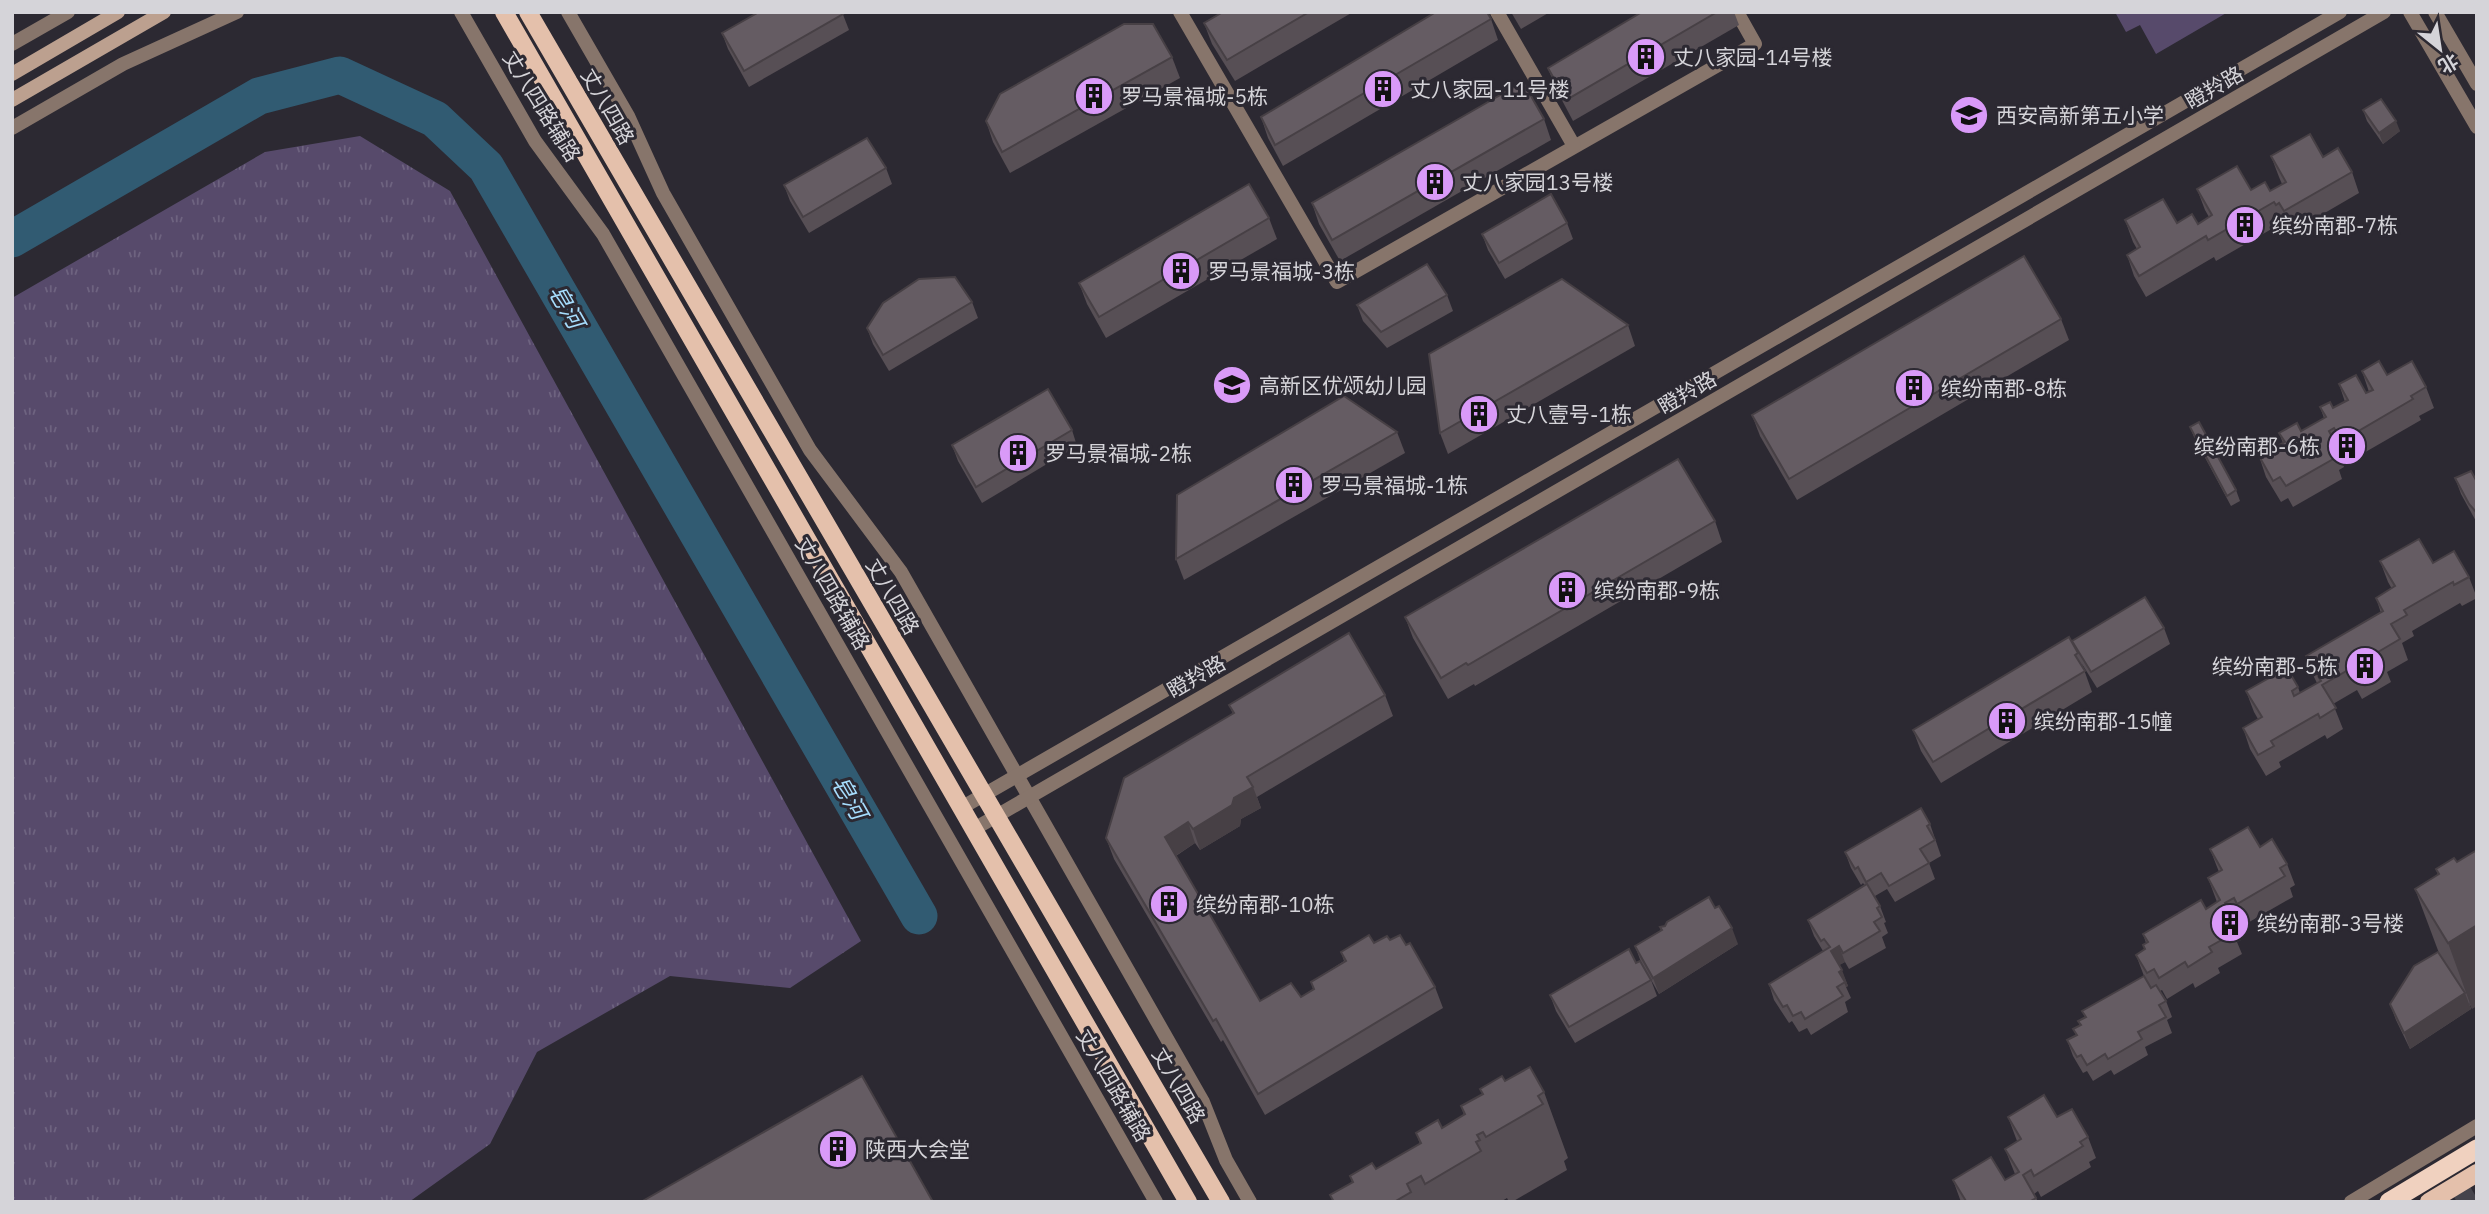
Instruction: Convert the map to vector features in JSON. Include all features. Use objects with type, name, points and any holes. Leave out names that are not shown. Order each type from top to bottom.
[{"type":"highway","points":[[2389,1202],[2477,1149]]},
{"type":"main road","points":[[12,74],[118,12]]},
{"type":"main road","points":[[12,100],[164,12]]},
{"type":"main road","name":"丈八四路","points":[[504,12],[1188,1202]]},
{"type":"main road","name":"丈八四路","points":[[528,12],[1221,1202]]},
{"type":"main road","points":[[2429,1202],[2477,1173]]},
{"type":"street","points":[[12,44],[68,12]]},
{"type":"street","points":[[12,128],[124,64],[237,12]]},
{"type":"street","name":"丈八四路辅路","points":[[461,12],[536,141],[603,234],[1156,1202]]},
{"type":"street","points":[[568,12],[628,116],[663,193],[810,450],[901,572],[1203,1102],[1226,1160],[1250,1202]]},
{"type":"street","points":[[1180,12],[1337,282],[1755,44],[1737,12]]},
{"type":"street","points":[[1497,12],[1574,146]]},
{"type":"street","name":"瞪羚路","points":[[961,808],[2340,12]]},
{"type":"street","name":"瞪羚路","points":[[974,829],[2384,12]]},
{"type":"street","points":[[2410,12],[2477,127]]},
{"type":"street","points":[[2435,12],[2477,84]]},
{"type":"street","points":[[2351,1202],[2477,1126]]},
{"type":"green space","points":[[2115,12],[2228,12],[2156,54],[2140,25],[2126,32]]},
{"type":"green space","points":[[360,136],[450,191],[861,941],[790,988],[670,976],[537,1052],[490,1144],[409,1202],[12,1202],[12,298],[265,152]]},
{"type":"building","points":[[759,12],[843,14],[744,71],[722,33]]},
{"type":"building","points":[[1223,12],[1309,12],[1227,60],[1204,23]]},
{"type":"building","points":[[1436,12],[1487,12],[1491,19],[1275,145],[1261,117]]},
{"type":"building","points":[[1642,12],[1717,12],[1566,100],[1548,68]]},
{"type":"building","points":[[1124,24],[1153,24],[1172,57],[1002,152],[986,121],[1000,94]]},
{"type":"building","points":[[1523,82],[1544,119],[1332,240],[1312,203]]},
{"type":"building","points":[[2381,99],[2396,121],[2379,133],[2363,110]]},
{"type":"building","points":[[2310,134],[2323,157],[2338,148],[2352,172],[2284,211],[2279,203],[2276,205],[2274,202],[2208,240],[2206,236],[2139,276],[2127,255],[2140,247],[2125,220],[2163,199],[2177,223],[2192,214],[2198,224],[2212,215],[2197,189],[2237,166],[2251,190],[2265,182],[2270,191],[2286,182],[2271,156]]},
{"type":"building","points":[[867,138],[886,168],[803,217],[784,185]]},
{"type":"building","points":[[1249,184],[1269,218],[1099,317],[1079,283]]},
{"type":"building","points":[[1551,194],[1567,223],[1499,263],[1482,234]]},
{"type":"building","name":"缤纷南郡-8栋","points":[[2024,256],[2061,319],[1789,479],[1752,415]]},
{"type":"building","points":[[1427,264],[1447,295],[1381,332],[1357,305]]},
{"type":"building","points":[[955,277],[972,302],[883,355],[867,328],[883,303],[919,279]]},
{"type":"building","name":"丈八壹号-1栋","points":[[1562,279],[1628,325],[1440,433],[1429,354]]},
{"type":"building","points":[[2379,361],[2387,375],[2412,361],[2426,387],[2411,396],[2413,399],[2355,433],[2353,428],[2339,436],[2334,428],[2329,431],[2337,446],[2330,450],[2335,458],[2286,486],[2280,477],[2273,481],[2259,456],[2285,442],[2279,433],[2297,423],[2301,431],[2326,417],[2320,407],[2330,402],[2333,408],[2348,400],[2339,384],[2356,375],[2366,393],[2373,390],[2362,371]]},
{"type":"building","name":"罗马景福城-2栋","points":[[1048,389],[1072,430],[976,487],[952,445]]},
{"type":"building","points":[[1344,396],[1397,432],[1176,559],[1177,495]]},
{"type":"building","points":[[2199,422],[2236,490],[2227,496],[2190,427]]},
{"type":"building","name":"缤纷南郡-9栋","points":[[1678,459],[1715,521],[1468,665],[1466,663],[1441,678],[1405,617]]},
{"type":"building","points":[[2471,471],[2477,482],[2477,513],[2455,478]]},
{"type":"building","points":[[2419,539],[2433,563],[2454,551],[2469,577],[2454,585],[2453,582],[2404,610],[2407,615],[2391,624],[2400,639],[2378,652],[2383,661],[2354,678],[2350,669],[2322,685],[2336,708],[2320,718],[2318,714],[2271,741],[2274,746],[2258,755],[2243,728],[2262,717],[2246,691],[2287,668],[2298,687],[2292,691],[2294,696],[2321,681],[2306,656],[2383,611],[2376,598],[2395,586],[2380,561]]},
{"type":"building","points":[[2145,597],[2164,628],[2091,672],[2072,641]]},
{"type":"building","name":"缤纷南郡-10栋","points":[[1349,633],[1385,695],[1247,777],[1253,787],[1234,798],[1232,805],[1193,829],[1188,822],[1165,837],[1260,1001],[1291,983],[1301,997],[1314,989],[1311,982],[1346,961],[1341,952],[1369,935],[1374,943],[1387,936],[1390,940],[1400,935],[1406,945],[1410,943],[1435,987],[1258,1094],[1216,1019],[1213,1021],[1106,838],[1124,778],[1234,713],[1229,705]]},
{"type":"building","points":[[2069,637],[2078,653],[2075,655],[2085,671],[1933,762],[1913,730]]},
{"type":"building","points":[[1921,808],[1935,840],[1920,849],[1929,863],[1889,886],[1881,873],[1866,882],[1845,852]]},
{"type":"building","points":[[2248,827],[2260,847],[2272,839],[2287,864],[2280,868],[2285,876],[2237,904],[2234,898],[2225,903],[2233,919],[2228,922],[2234,933],[2209,947],[2212,952],[2188,967],[2185,962],[2159,978],[2154,969],[2147,973],[2136,955],[2145,949],[2143,945],[2148,942],[2143,934],[2201,900],[2206,909],[2220,900],[2208,878],[2222,870],[2210,849]]},
{"type":"building","points":[[2477,850],[2477,925],[2448,943],[2415,889],[2439,874],[2436,869],[2454,858],[2457,862]]},
{"type":"building","points":[[1867,884],[1880,906],[1877,908],[1882,917],[1874,922],[1880,931],[1843,953],[1839,946],[1831,951],[1842,970],[1839,972],[1845,982],[1837,987],[1843,996],[1805,1019],[1801,1012],[1793,1016],[1787,1005],[1783,1007],[1769,984],[1830,947],[1824,939],[1821,941],[1808,920]]},
{"type":"building","points":[[1709,897],[1715,908],[1719,906],[1732,928],[1653,978],[1635,946],[1662,930],[1660,927],[1667,922]]},
{"type":"building","points":[[1629,949],[1636,963],[1640,961],[1651,980],[1569,1027],[1550,995]]},
{"type":"building","points":[[2438,952],[2465,993],[2404,1033],[2390,1004],[2414,966]]},
{"type":"building","points":[[2144,976],[2151,988],[2156,985],[2166,1001],[2159,1005],[2166,1017],[2138,1032],[2142,1039],[2108,1059],[2105,1054],[2087,1065],[2081,1055],[2077,1057],[2067,1040],[2077,1035],[2073,1029],[2081,1025],[2078,1021],[2086,1017],[2082,1011]]},
{"type":"building","points":[[1530,1067],[1544,1092],[1538,1096],[1543,1104],[1486,1137],[1483,1132],[1477,1135],[1480,1140],[1476,1142],[1481,1151],[1425,1184],[1421,1176],[1407,1184],[1411,1192],[1394,1202],[1334,1202],[1330,1195],[1353,1182],[1350,1176],[1372,1163],[1376,1169],[1421,1143],[1416,1133],[1438,1120],[1442,1128],[1465,1114],[1461,1106],[1483,1094],[1480,1089],[1502,1076],[1505,1081]]},
{"type":"building","name":"陕西大会堂","points":[[862,1076],[933,1202],[641,1202]]},
{"type":"building","points":[[2044,1095],[2057,1117],[2072,1109],[2088,1137],[2080,1142],[2083,1146],[2034,1176],[2031,1170],[2023,1175],[2036,1198],[2029,1202],[1964,1202],[1966,1201],[1953,1180],[1991,1157],[2005,1180],[2019,1172],[2005,1149],[2021,1139],[2008,1117]]},
{"type":"waterway","name":"皂河","points":[[12,239],[259,96],[340,75],[435,119],[486,167],[919,916]]},
{"type":"tunnel","points":[[2457,1202],[2477,1190]]},
{"type":"place","name":"丈八家园-14号楼","points":[[1646,57]]},
{"type":"place","name":"丈八家园-11号楼","points":[[1383,89]]},
{"type":"place","name":"罗马景福城-5栋","points":[[1094,96]]},
{"type":"place","name":"西安高新第五小学","points":[[1969,115]]},
{"type":"place","name":"丈八家园13号楼","points":[[1435,182]]},
{"type":"place","name":"缤纷南郡-7栋","points":[[2245,225]]},
{"type":"place","name":"罗马景福城-3栋","points":[[1181,271]]},
{"type":"place","name":"高新区优颂幼儿园","points":[[1232,385]]},
{"type":"place","name":"缤纷南郡-8栋","points":[[1914,388]]},
{"type":"place","name":"丈八壹号-1栋","points":[[1479,414]]},
{"type":"place","name":"缤纷南郡-6栋","points":[[2347,446]]},
{"type":"place","name":"罗马景福城-2栋","points":[[1018,453]]},
{"type":"place","name":"罗马景福城-1栋","points":[[1294,485]]},
{"type":"place","name":"缤纷南郡-9栋","points":[[1567,590]]},
{"type":"place","name":"缤纷南郡-5栋","points":[[2365,666]]},
{"type":"place","name":"缤纷南郡-15幢","points":[[2007,721]]},
{"type":"place","name":"缤纷南郡-10栋","points":[[1169,904]]},
{"type":"place","name":"缤纷南郡-3号楼","points":[[2230,923]]},
{"type":"place","name":"陕西大会堂","points":[[838,1149]]}]
